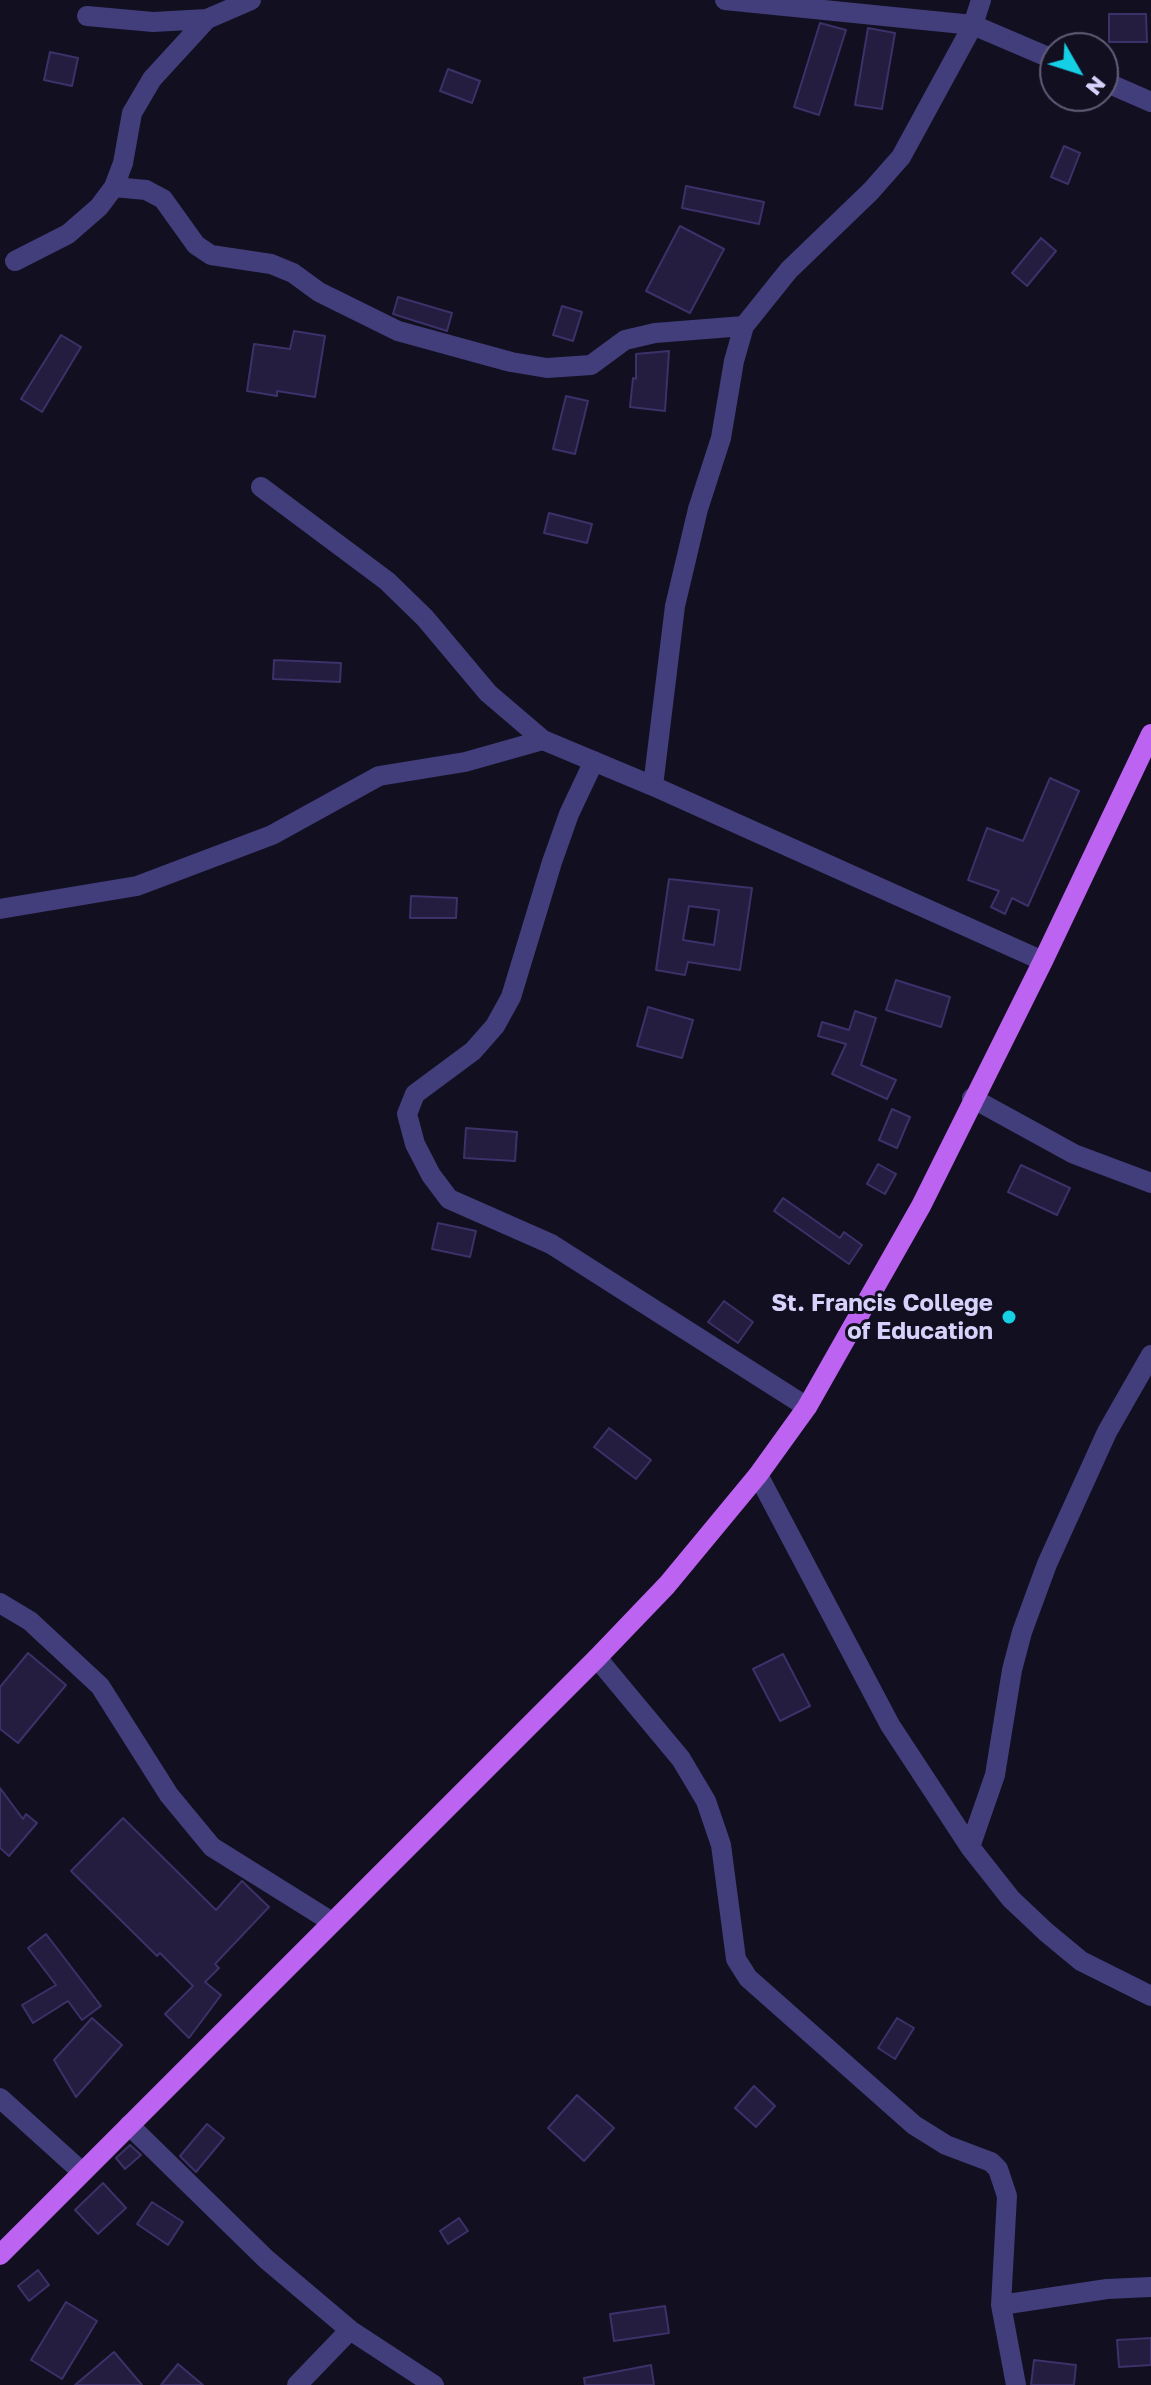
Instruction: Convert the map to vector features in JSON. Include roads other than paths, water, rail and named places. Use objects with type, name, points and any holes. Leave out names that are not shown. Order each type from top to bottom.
[{"type":"main road","points":[[0,2255],[597,1658],[667,1585],[758,1475],[807,1407],[921,1206],[1151,734]]},
{"type":"street","points":[[87,16],[153,22],[207,19],[251,0]]},
{"type":"street","points":[[725,0],[973,25],[1039,53]]},
{"type":"street","points":[[653,786],[675,606],[698,509],[721,438],[734,361],[744,326],[789,270],[871,191],[901,157],[973,25],[981,0]]},
{"type":"street","points":[[15,261],[68,234],[99,207],[114,187],[123,163],[132,113],[152,79],[207,19]]},
{"type":"street","points":[[1119,88],[1151,102]]},
{"type":"street","points":[[114,187],[146,190],[163,199],[190,239],[211,255],[271,264],[398,331],[511,362],[547,368],[591,365],[625,340],[655,333],[744,326]]},
{"type":"street","points":[[261,487],[387,581],[425,618],[488,693],[543,740],[1043,961]]},
{"type":"street","points":[[0,909],[137,886],[272,835],[379,776],[465,762],[543,740]]},
{"type":"street","points":[[594,761],[556,850],[511,997],[495,1026],[473,1051],[415,1094],[407,1114],[415,1144],[431,1175],[449,1199],[562,1250],[807,1407]]},
{"type":"street","points":[[972,1098],[1074,1154],[1151,1183]]},
{"type":"street","points":[[970,1847],[995,1775],[1012,1670],[1022,1632],[1047,1564],[1107,1432],[1151,1355]]},
{"type":"street","points":[[758,1475],[890,1725],[970,1847],[1011,1899],[1081,1961],[1151,1996]]},
{"type":"street","points":[[0,1603],[30,1621],[100,1686],[161,1785],[212,1847],[332,1922]]},
{"type":"street","points":[[597,1658],[681,1759],[706,1801],[721,1845],[736,1959],[748,1978],[914,2125],[946,2145],[991,2162],[998,2169],[1007,2196],[1001,2305],[1016,2385]]},
{"type":"street","points":[[0,2098],[82,2172]]},
{"type":"street","points":[[129,2125],[266,2259],[350,2330],[434,2385]]},
{"type":"street","points":[[1001,2305],[1107,2289],[1151,2287]]},
{"type":"street","points":[[297,2385],[350,2330]]},
{"type":"place","name":"St. Francis College of Education","points":[[1009,1317]]}]
